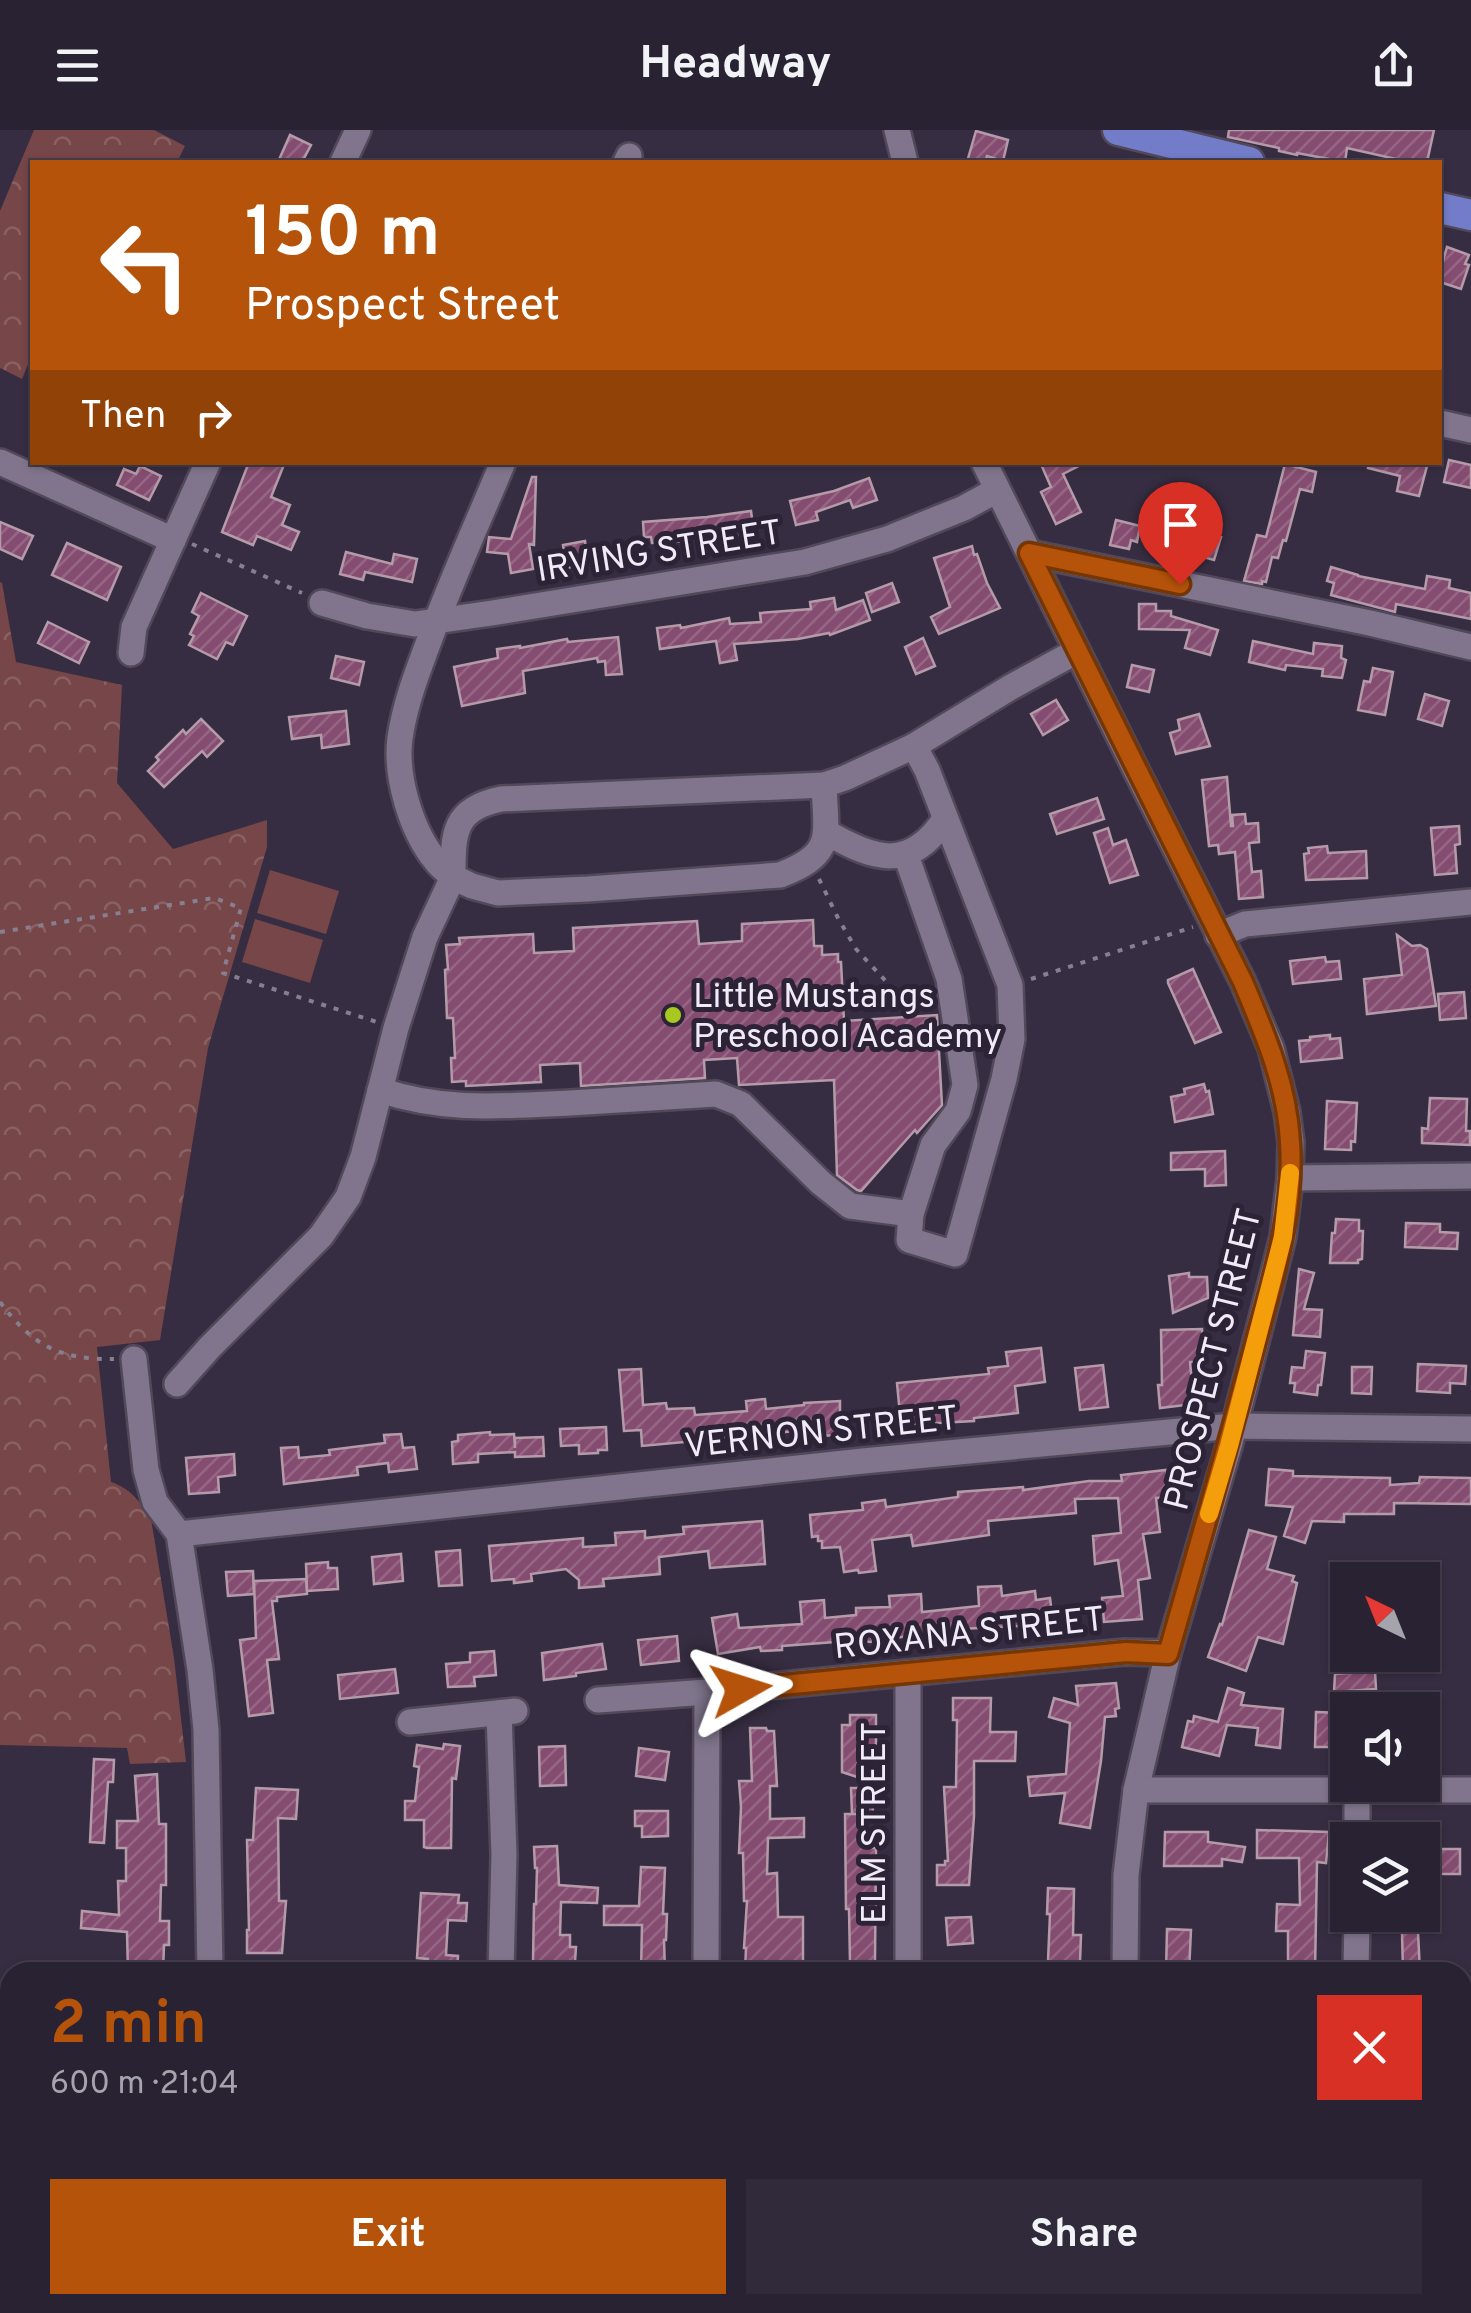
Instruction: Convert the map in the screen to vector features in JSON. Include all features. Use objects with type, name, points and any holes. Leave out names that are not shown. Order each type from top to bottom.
[{"type":"main road","points":[[1118,130],[1241,160]]},
{"type":"main road","points":[[1442,208],[1471,215]]},
{"type":"street","points":[[344,160],[358,130]]},
{"type":"street","points":[[898,130],[905,160]]},
{"type":"street","points":[[1442,423],[1471,430]]},
{"type":"street","points":[[0,462],[173,540]]},
{"type":"street","points":[[130,653],[134,627],[207,465]]},
{"type":"street","points":[[501,465],[436,621],[412,688],[400,740],[405,797],[414,824],[436,862],[453,877],[498,893],[780,875],[804,866],[820,851],[826,832],[824,784]]},
{"type":"street","name":"PROSPECT STREET","points":[[985,465],[1243,982],[1271,1048],[1287,1112],[1290,1142],[1283,1237],[1234,1426],[1168,1654],[1136,1790],[1126,1875],[1125,1962]]},
{"type":"street","name":"IRVING STREET","points":[[322,603],[415,624],[805,562],[887,539],[964,508],[997,490]]},
{"type":"street","points":[[1029,553],[1471,647]]},
{"type":"street","points":[[177,1384],[321,1236],[348,1197],[426,936],[453,877],[456,832],[464,815],[478,804],[500,799],[824,784],[914,746],[1078,652]]},
{"type":"street","points":[[906,855],[949,979],[966,1084],[958,1112],[932,1144],[908,1240],[954,1254],[1004,1079],[1012,1039],[1010,986],[928,770],[914,746]]},
{"type":"street","points":[[826,832],[855,850],[895,857],[906,855],[934,835],[944,818]]},
{"type":"street","points":[[1218,934],[1245,924],[1471,902]]},
{"type":"street","points":[[963,1066],[1004,1079]]},
{"type":"street","points":[[380,1090],[406,1099],[480,1108],[716,1094],[741,1104],[821,1183],[850,1206],[912,1214]]},
{"type":"street","points":[[1290,1178],[1471,1176]]},
{"type":"street","points":[[134,1359],[146,1470],[156,1502],[179,1534],[200,1670],[206,1730],[210,1962]]},
{"type":"street","name":"VERNON STREET","points":[[179,1534],[1234,1426],[1471,1428]]},
{"type":"street","name":"ROXANA STREET","points":[[598,1700],[1126,1652],[1168,1654]]},
{"type":"street","name":"ELM STREET","points":[[908,1673],[908,1962]]},
{"type":"street","points":[[706,1962],[708,1692]]},
{"type":"street","points":[[410,1722],[507,1712],[501,1962]]},
{"type":"street","points":[[1136,1790],[1330,1791]]},
{"type":"street","points":[[1440,1790],[1471,1790]]},
{"type":"street","points":[[1356,1962],[1357,1932]]},
{"type":"path","points":[[173,540],[191,544],[322,603]]},
{"type":"path","points":[[0,932],[214,898],[241,908],[223,973],[396,1028]]},
{"type":"path","points":[[0,1302],[18,1326],[48,1349],[98,1360],[134,1359]]},
{"type":"green space","points":[[34,130],[154,130],[185,146],[178,160],[30,160],[30,360],[22,379],[0,368],[0,211]]},
{"type":"green space","points":[[0,582],[16,662],[122,685],[117,783],[173,849],[267,820],[267,847],[208,1048],[160,1340],[97,1347],[111,1482],[134,1496],[151,1519],[186,1762],[130,1764],[127,1748],[0,1745]]},
{"type":"green space","points":[[270,870],[339,891],[326,934],[257,913]]},
{"type":"green space","points":[[255,919],[323,940],[310,983],[242,962]]},
{"type":"building","points":[[1229,130],[1434,130],[1427,160],[1400,160],[1347,148],[1345,160],[1334,160],[1297,155],[1228,137]]},
{"type":"building","points":[[976,131],[1008,140],[1003,160],[987,156],[986,160],[968,160]]},
{"type":"building","points":[[290,135],[311,145],[303,160],[279,160]]},
{"type":"building","points":[[1447,247],[1469,255],[1461,289],[1442,283]]},
{"type":"building","points":[[1449,460],[1471,465],[1471,488],[1444,482]]},
{"type":"building","points":[[248,465],[284,465],[271,497],[290,505],[282,525],[299,532],[291,550],[257,536],[253,545],[222,532]]},
{"type":"building","points":[[1041,465],[1081,465],[1063,474],[1081,512],[1056,524],[1041,492],[1051,487]]},
{"type":"building","points":[[1285,465],[1316,472],[1312,492],[1300,489],[1286,541],[1283,540],[1278,558],[1272,557],[1266,582],[1244,581],[1257,535],[1266,537]]},
{"type":"building","points":[[140,466],[161,476],[149,500],[117,485],[124,469],[136,474]]},
{"type":"building","points":[[1427,466],[1419,496],[1397,491],[1400,476],[1368,468]]},
{"type":"building","points":[[532,477],[536,477],[534,545],[529,544],[533,569],[511,573],[508,554],[487,552],[489,537],[511,539]]},
{"type":"building","points":[[869,478],[877,500],[853,508],[850,500],[816,512],[818,520],[796,525],[790,501]]},
{"type":"building","points":[[751,511],[754,533],[726,537],[725,531],[685,536],[685,541],[652,543],[651,537],[644,537],[643,522]]},
{"type":"building","points":[[1116,520],[1140,526],[1137,542],[1131,540],[1129,549],[1110,545]]},
{"type":"building","points":[[0,522],[33,536],[22,559],[0,549]]},
{"type":"building","points":[[1184,526],[1221,537],[1214,560],[1185,552],[1187,544],[1180,542]]},
{"type":"building","points":[[585,541],[588,564],[566,568],[563,545]]},
{"type":"building","points":[[67,543],[121,567],[107,600],[52,575]]},
{"type":"building","points":[[972,546],[1000,608],[939,634],[931,617],[950,607],[934,558]]},
{"type":"building","points":[[346,552],[392,564],[394,554],[417,559],[412,582],[365,572],[363,580],[340,574]]},
{"type":"building","points":[[1331,567],[1425,589],[1427,576],[1450,580],[1449,588],[1471,593],[1471,619],[1396,604],[1395,612],[1331,595],[1334,583],[1327,581]]},
{"type":"building","points":[[892,583],[899,602],[872,612],[866,593]]},
{"type":"building","points":[[201,593],[247,616],[233,645],[226,642],[217,659],[189,645],[199,616],[192,612]]},
{"type":"building","points":[[834,598],[836,610],[863,600],[870,620],[830,635],[734,644],[737,660],[720,663],[716,641],[660,649],[657,628],[681,628],[729,618],[730,624],[761,622],[760,613],[811,609],[810,602]]},
{"type":"building","points":[[1139,604],[1156,604],[1156,611],[1171,611],[1171,616],[1218,630],[1210,655],[1185,648],[1190,630],[1139,629]]},
{"type":"building","points":[[48,622],[89,642],[79,663],[38,643]]},
{"type":"building","points":[[618,637],[622,674],[606,675],[605,661],[598,662],[597,658],[523,671],[525,693],[462,706],[454,667],[498,658],[497,649],[567,639],[568,642]]},
{"type":"building","points":[[923,638],[935,666],[916,674],[905,647]]},
{"type":"building","points":[[1253,641],[1313,654],[1314,643],[1342,646],[1341,658],[1346,660],[1342,678],[1322,676],[1323,669],[1286,665],[1285,670],[1249,662]]},
{"type":"building","points":[[336,656],[364,662],[359,685],[331,678]]},
{"type":"building","points":[[1132,665],[1154,670],[1149,692],[1127,687]]},
{"type":"building","points":[[1373,668],[1393,672],[1385,715],[1358,710],[1364,681],[1370,682]]},
{"type":"building","points":[[1425,694],[1449,701],[1442,726],[1418,719]]},
{"type":"building","points":[[1056,700],[1068,720],[1043,735],[1031,714]]},
{"type":"building","points":[[346,711],[349,744],[322,748],[321,735],[292,739],[289,717]]},
{"type":"building","points":[[1199,714],[1210,746],[1176,754],[1170,733],[1180,730],[1178,720]]},
{"type":"building","points":[[201,719],[223,741],[207,757],[202,751],[164,787],[148,771],[159,760],[156,757],[183,730],[186,734]]},
{"type":"building","points":[[1227,777],[1231,826],[1232,815],[1245,814],[1246,824],[1258,823],[1259,842],[1249,843],[1252,872],[1261,871],[1263,897],[1239,899],[1235,852],[1219,854],[1218,845],[1209,846],[1202,780]]},
{"type":"building","points":[[1097,798],[1104,819],[1057,834],[1050,814]]},
{"type":"building","points":[[1459,826],[1460,844],[1455,845],[1457,873],[1435,875],[1431,828]]},
{"type":"building","points":[[1108,828],[1113,845],[1126,840],[1138,875],[1110,883],[1094,833]]},
{"type":"building","points":[[1327,846],[1328,853],[1366,851],[1367,878],[1306,880],[1304,854],[1309,853],[1308,848]]},
{"type":"building","points":[[813,920],[814,946],[822,946],[822,955],[838,954],[841,962],[844,1021],[937,1015],[942,1105],[861,1191],[837,1175],[834,1080],[739,1085],[737,1058],[704,1060],[705,1078],[581,1086],[580,1063],[540,1065],[541,1082],[466,1086],[466,1081],[452,1082],[451,1058],[455,1058],[453,1018],[447,1018],[446,945],[460,944],[459,938],[533,934],[534,953],[574,951],[573,928],[697,921],[699,944],[742,941],[742,924]]},
{"type":"building","points":[[1397,935],[1412,946],[1427,949],[1436,1006],[1367,1014],[1364,979],[1402,975]]},
{"type":"building","points":[[1325,957],[1326,962],[1339,961],[1341,979],[1293,984],[1290,961]]},
{"type":"building","points":[[1193,969],[1221,1032],[1195,1043],[1168,983]]},
{"type":"building","points":[[1464,992],[1466,1018],[1440,1020],[1438,994]]},
{"type":"building","points":[[1330,1035],[1330,1039],[1340,1038],[1342,1058],[1301,1062],[1299,1041]]},
{"type":"building","points":[[1204,1084],[1213,1114],[1175,1122],[1171,1097]]},
{"type":"building","points":[[1430,1098],[1467,1099],[1466,1131],[1470,1131],[1470,1145],[1422,1143],[1422,1128],[1428,1129]]},
{"type":"building","points":[[1327,1101],[1357,1103],[1351,1150],[1325,1149]]},
{"type":"building","points":[[1225,1151],[1226,1185],[1205,1186],[1205,1169],[1171,1170],[1171,1153]]},
{"type":"building","points":[[1336,1219],[1359,1220],[1359,1231],[1363,1231],[1362,1259],[1358,1263],[1330,1263]]},
{"type":"building","points":[[1406,1223],[1440,1224],[1440,1232],[1458,1233],[1457,1249],[1405,1247]]},
{"type":"building","points":[[1299,1269],[1314,1273],[1304,1309],[1322,1310],[1320,1337],[1293,1335]]},
{"type":"building","points":[[1189,1273],[1189,1277],[1207,1277],[1208,1298],[1173,1313],[1169,1276]]},
{"type":"building","points":[[1202,1329],[1203,1362],[1190,1362],[1194,1404],[1160,1408],[1161,1330]]},
{"type":"building","points":[[1041,1348],[1045,1382],[1015,1386],[1018,1413],[974,1421],[901,1425],[897,1383],[989,1374],[988,1368],[1008,1366],[1006,1352]]},
{"type":"building","points":[[1306,1351],[1325,1353],[1317,1395],[1294,1392],[1295,1383],[1290,1383],[1292,1367],[1304,1368]]},
{"type":"building","points":[[1418,1364],[1466,1366],[1465,1384],[1450,1383],[1450,1393],[1417,1391]]},
{"type":"building","points":[[1103,1365],[1108,1407],[1080,1410],[1075,1368]]},
{"type":"building","points":[[1352,1367],[1372,1367],[1371,1394],[1352,1393]]},
{"type":"building","points":[[641,1369],[643,1405],[666,1403],[667,1409],[694,1408],[695,1415],[747,1411],[746,1401],[765,1399],[766,1409],[840,1401],[840,1435],[816,1436],[816,1429],[766,1434],[765,1429],[727,1433],[727,1438],[642,1446],[641,1430],[624,1431],[619,1370]]},
{"type":"building","points":[[606,1427],[607,1450],[579,1454],[579,1445],[561,1446],[560,1429]]},
{"type":"building","points":[[401,1434],[403,1448],[414,1447],[417,1469],[389,1472],[388,1463],[357,1467],[358,1475],[284,1484],[281,1448],[298,1447],[299,1458],[330,1455],[329,1450],[385,1443],[384,1435]]},
{"type":"building","points":[[514,1434],[515,1448],[515,1438],[543,1437],[544,1456],[515,1457],[515,1452],[478,1454],[478,1462],[453,1464],[452,1442],[458,1441],[458,1435]]},
{"type":"building","points":[[234,1454],[235,1475],[218,1477],[219,1492],[189,1494],[186,1458]]},
{"type":"building","points":[[1269,1469],[1293,1471],[1293,1476],[1390,1478],[1390,1485],[1419,1483],[1420,1477],[1471,1478],[1471,1504],[1394,1503],[1394,1514],[1344,1514],[1344,1522],[1312,1521],[1305,1543],[1284,1536],[1293,1507],[1266,1505]]},
{"type":"building","points":[[1166,1470],[1169,1497],[1156,1498],[1160,1532],[1143,1534],[1150,1578],[1138,1580],[1142,1619],[1104,1622],[1102,1598],[1123,1596],[1118,1560],[1095,1564],[1093,1536],[1121,1533],[1118,1498],[1075,1499],[1076,1513],[988,1521],[989,1535],[913,1546],[911,1535],[872,1540],[876,1571],[844,1572],[840,1547],[822,1548],[818,1536],[812,1537],[810,1515],[863,1510],[862,1503],[885,1500],[886,1507],[958,1497],[958,1492],[1122,1481],[1121,1475]]},
{"type":"building","points":[[762,1521],[765,1564],[710,1568],[708,1551],[659,1557],[660,1574],[603,1579],[604,1586],[579,1588],[579,1580],[566,1569],[531,1574],[532,1581],[492,1581],[489,1546],[583,1538],[583,1547],[616,1545],[615,1533],[645,1531],[645,1538],[684,1534],[683,1527]]},
{"type":"building","points":[[1249,1530],[1276,1537],[1267,1569],[1294,1576],[1292,1581],[1297,1583],[1283,1644],[1258,1637],[1246,1671],[1208,1657],[1222,1625]]},
{"type":"building","points":[[460,1550],[462,1585],[439,1586],[436,1552]]},
{"type":"building","points":[[401,1554],[403,1581],[374,1584],[372,1557]]},
{"type":"building","points":[[328,1562],[328,1568],[337,1568],[338,1589],[307,1591],[306,1564]]},
{"type":"building","points":[[253,1571],[254,1594],[228,1596],[226,1572]]},
{"type":"building","points":[[306,1579],[307,1594],[272,1601],[279,1659],[267,1660],[273,1713],[249,1716],[240,1640],[256,1638],[254,1581]]},
{"type":"building","points":[[1001,1586],[1002,1596],[1035,1591],[1036,1600],[1050,1598],[1053,1622],[718,1654],[712,1618],[737,1614],[739,1628],[802,1624],[800,1602],[824,1600],[825,1618],[856,1615],[856,1608],[890,1607],[889,1596],[921,1594],[922,1612],[979,1606],[978,1587]]},
{"type":"building","points":[[677,1636],[679,1661],[641,1665],[638,1640]]},
{"type":"building","points":[[602,1644],[606,1669],[544,1680],[542,1653]]},
{"type":"building","points":[[494,1651],[496,1675],[474,1677],[475,1686],[448,1687],[446,1664],[470,1662],[470,1653]]},
{"type":"building","points":[[395,1669],[398,1693],[340,1699],[338,1675]]},
{"type":"building","points":[[1375,1672],[1376,1689],[1334,1692],[1335,1674]]},
{"type":"building","points":[[1116,1683],[1119,1708],[1115,1709],[1116,1716],[1105,1717],[1090,1828],[1060,1823],[1065,1793],[1030,1796],[1028,1777],[1066,1774],[1070,1723],[1049,1717],[1054,1698],[1078,1705],[1076,1686]]},
{"type":"building","points":[[1228,1688],[1244,1693],[1241,1705],[1283,1709],[1280,1748],[1256,1745],[1258,1728],[1227,1725],[1219,1756],[1182,1747],[1188,1721],[1193,1722],[1194,1716],[1218,1722]]},
{"type":"building","points":[[953,1698],[991,1698],[990,1732],[1016,1732],[1015,1761],[974,1761],[969,1885],[937,1885],[937,1865],[948,1861],[944,1787],[956,1787],[957,1720],[953,1720]]},
{"type":"building","points":[[1316,1712],[1330,1712],[1330,1747],[1315,1747]]},
{"type":"building","points":[[850,1715],[876,1715],[876,1746],[872,1746],[872,1756],[859,1755],[860,1778],[842,1772],[842,1725],[850,1725]]},
{"type":"building","points":[[750,1728],[766,1728],[774,1731],[777,1786],[770,1786],[770,1819],[804,1818],[804,1837],[768,1838],[767,1874],[777,1873],[778,1917],[803,1917],[803,1962],[745,1962],[747,1901],[743,1853],[739,1853],[739,1781],[752,1781]]},
{"type":"building","points":[[444,1744],[460,1746],[456,1779],[452,1778],[451,1848],[427,1848],[424,1820],[405,1820],[405,1801],[415,1801],[417,1745],[443,1749]]},
{"type":"building","points":[[565,1746],[566,1785],[540,1786],[539,1747]]},
{"type":"building","points":[[639,1748],[669,1752],[665,1780],[636,1776]]},
{"type":"building","points":[[94,1759],[114,1760],[113,1782],[108,1782],[104,1843],[90,1842]]},
{"type":"building","points":[[157,1774],[159,1824],[166,1824],[166,1885],[161,1885],[160,1921],[169,1921],[169,1945],[164,1945],[163,1962],[128,1962],[127,1932],[81,1928],[82,1911],[119,1915],[118,1881],[126,1881],[126,1848],[117,1848],[117,1821],[138,1821],[135,1776]]},
{"type":"building","points":[[256,1788],[298,1790],[296,1819],[278,1818],[279,1901],[286,1901],[282,1953],[247,1953],[247,1840],[253,1840]]},
{"type":"building","points":[[851,1788],[872,1788],[873,1814],[864,1814],[864,1848],[876,1848],[875,1961],[850,1962],[845,1814],[852,1814]]},
{"type":"building","points":[[635,1811],[668,1811],[668,1836],[642,1837],[642,1826],[635,1826]]},
{"type":"building","points":[[1257,1830],[1329,1832],[1326,1863],[1317,1862],[1315,1962],[1288,1962],[1288,1931],[1276,1931],[1277,1904],[1300,1905],[1299,1858],[1257,1858]]},
{"type":"building","points":[[1165,1832],[1208,1832],[1208,1842],[1245,1847],[1242,1862],[1222,1859],[1222,1866],[1164,1866]]},
{"type":"building","points":[[557,1846],[559,1885],[598,1888],[597,1903],[561,1902],[560,1935],[570,1935],[570,1947],[576,1947],[575,1962],[533,1962],[537,1868],[534,1847]]},
{"type":"building","points":[[1440,1849],[1460,1849],[1460,1874],[1440,1874]]},
{"type":"building","points":[[641,1867],[665,1868],[665,1962],[641,1962],[642,1925],[604,1925],[604,1906],[639,1906]]},
{"type":"building","points":[[1048,1888],[1074,1889],[1073,1935],[1081,1935],[1080,1962],[1048,1961]]},
{"type":"building","points":[[421,1893],[459,1895],[458,1903],[467,1903],[466,1921],[448,1920],[446,1955],[458,1956],[458,1962],[417,1958]]},
{"type":"building","points":[[971,1917],[973,1943],[948,1945],[946,1918]]},
{"type":"building","points":[[1167,1929],[1191,1930],[1189,1962],[1166,1962]]},
{"type":"building","points":[[1418,1932],[1420,1962],[1403,1962],[1402,1933]]},
{"type":"slow traffic","points":[[1209,1514],[1283,1237],[1290,1173]]},
{"type":"place","name":"Little Mustangs Preschool Academy","points":[[673,1015]]},
{"type":"route","points":[[741,1689],[1126,1652],[1168,1654],[1229,1446],[1283,1237],[1290,1178],[1287,1112],[1271,1048],[1243,982],[1029,553],[1180,584]]}]
